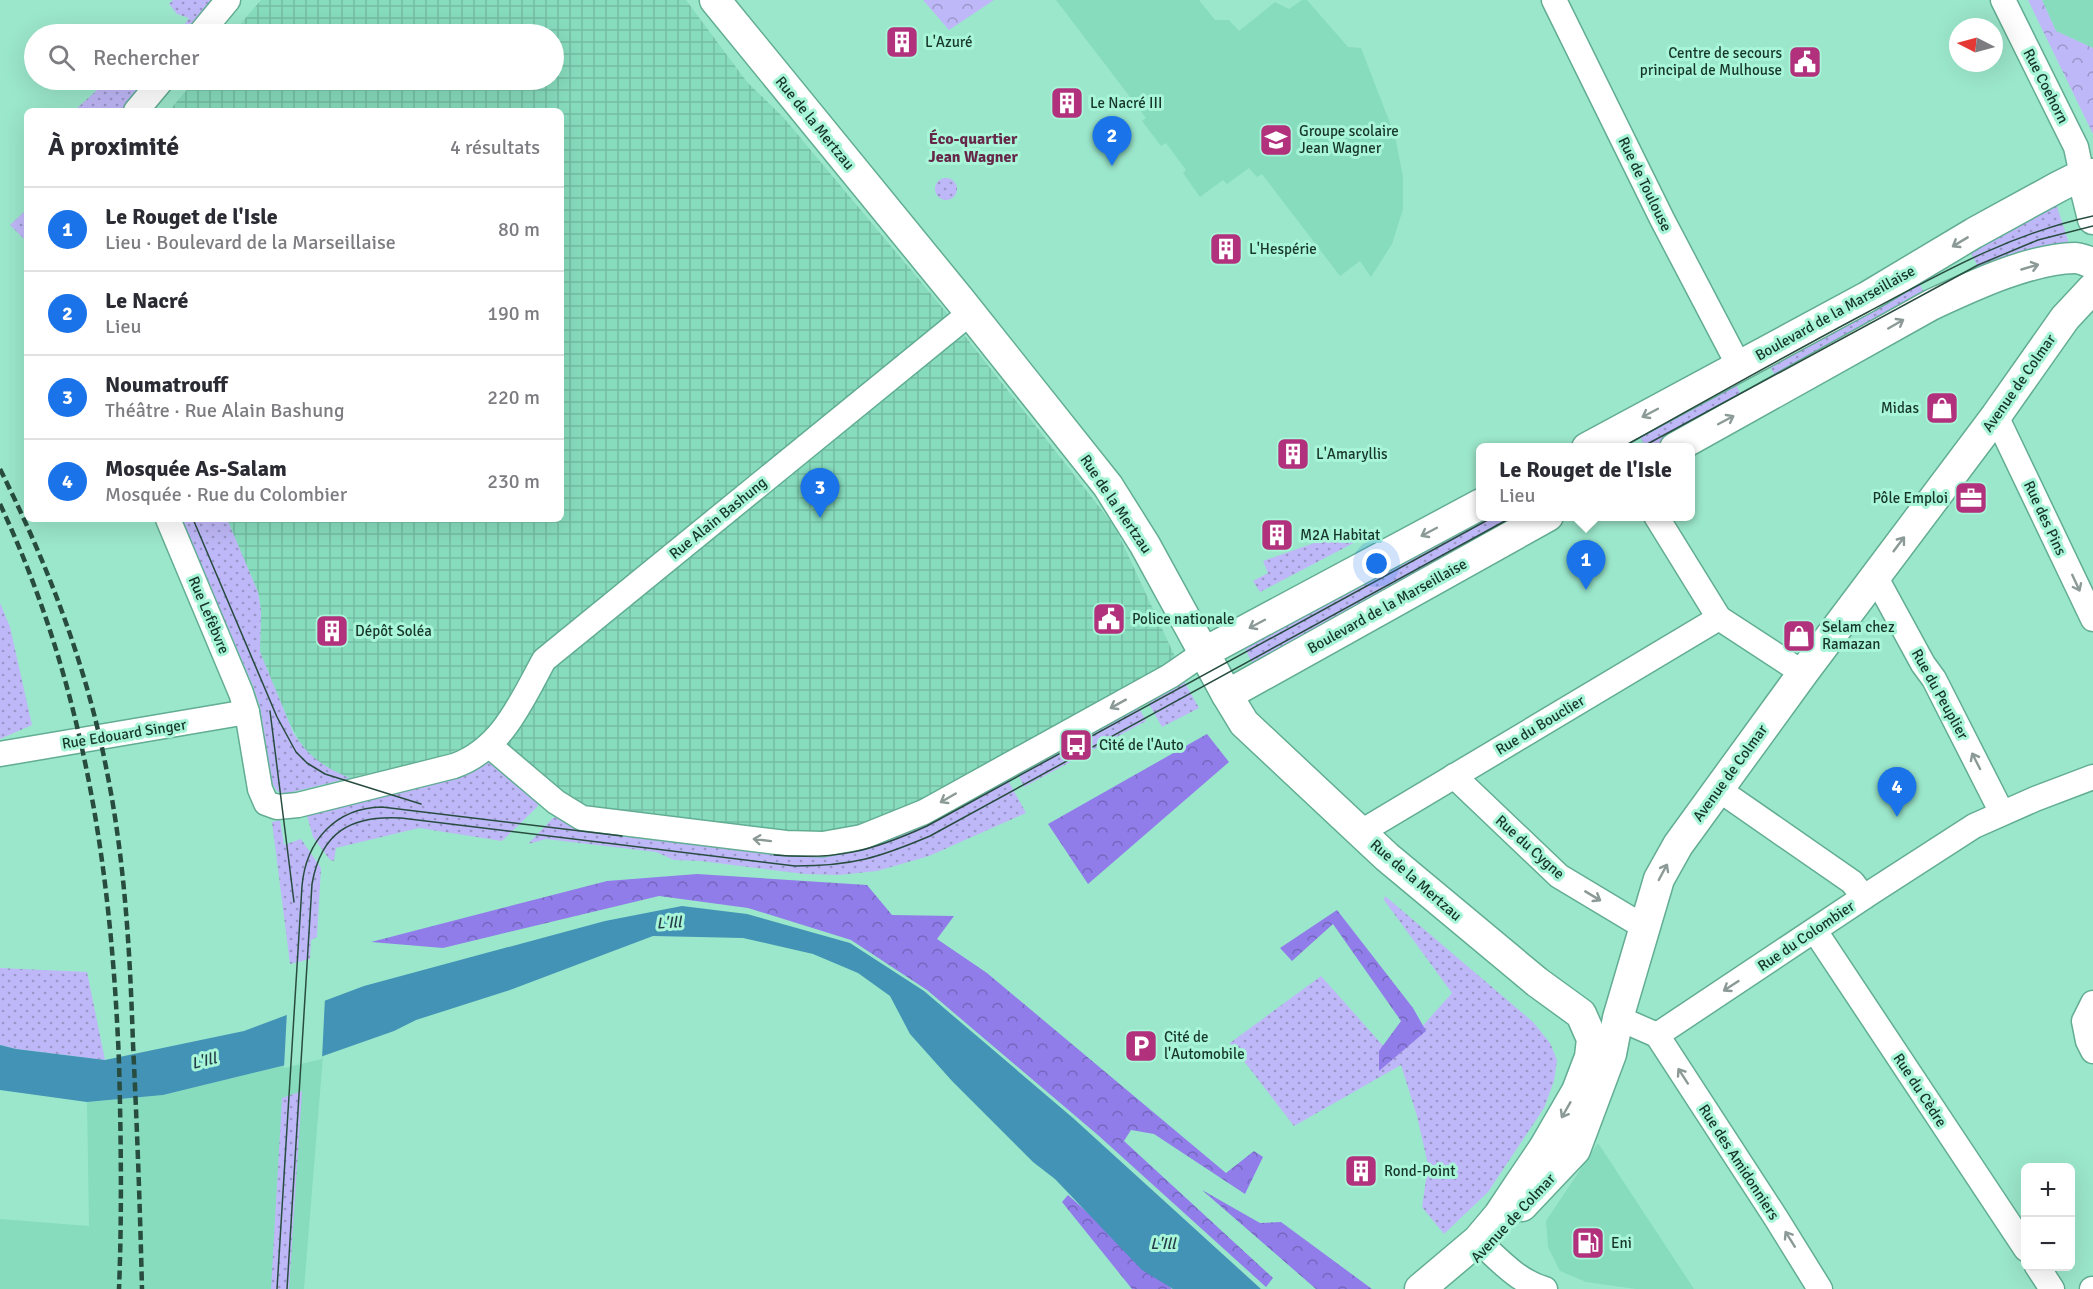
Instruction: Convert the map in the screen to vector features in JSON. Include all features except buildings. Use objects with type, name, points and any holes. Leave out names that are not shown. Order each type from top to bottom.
[{"type":"main road","name":"Rue de la Mertzau","points":[[715,0],[1108,486],[1145,544],[1227,695],[1245,723],[1395,864],[1537,982],[1588,1036]]},
{"type":"main road","name":"Boulevard de la Marseillaise","points":[[1595,443],[1867,297],[1974,233],[2088,174]]},
{"type":"main road","points":[[2088,174],[2093,219]]},
{"type":"main road","points":[[1682,443],[1930,304],[1975,285],[2042,263],[2077,258],[2093,264]]},
{"type":"main road","name":"Avenue de Colmar","points":[[1440,1289],[1575,1150],[1611,1054],[1618,1018],[1659,879],[1678,845],[1803,673],[1996,416],[2065,318],[2093,288]]},
{"type":"main road","points":[[1739,366],[1759,402]]},
{"type":"main road","points":[[1205,652],[1476,507]]},
{"type":"main road","name":"Boulevard de la Marseillaise","points":[[1227,695],[1539,521]]},
{"type":"main road","name":"Rue de la Mertzau","points":[[1537,982],[1618,1018]]},
{"type":"main road","points":[[1588,1036],[1605,1022],[1618,1018]]},
{"type":"main road","name":"Avenue de Colmar","points":[[1420,1289],[1478,1240],[1488,1238],[1577,1091],[1588,1036]]},
{"type":"street","points":[[208,24],[228,0]]},
{"type":"street","name":"Rue de Toulouse","points":[[1554,0],[1662,219],[1739,366]]},
{"type":"street","name":"Rue Coehorn","points":[[2003,0],[2088,174]]},
{"type":"street","points":[[139,108],[154,90]]},
{"type":"street","name":"Rue Alain Bashung","points":[[247,712],[261,794],[266,803],[278,807],[298,805],[467,761],[490,746],[512,718],[544,660],[970,313]]},
{"type":"street","name":"Rue des Pins","points":[[1996,416],[2093,619]]},
{"type":"street","points":[[1659,521],[1719,618],[1803,673]]},
{"type":"street","name":"Rue Lefèbvre","points":[[169,522],[247,712]]},
{"type":"street","name":"Rue du Peuplier","points":[[1875,576],[1923,664],[1934,679],[2002,813]]},
{"type":"street","name":"Rue du Bouclier","points":[[1360,832],[1719,618]]},
{"type":"street","points":[[490,746],[556,802],[582,818],[786,843],[823,844],[862,837],[924,812],[1170,676],[1205,652]]},
{"type":"street","name":"Rue Edouard Singer","points":[[0,754],[247,712]]},
{"type":"street","name":"Rue du Cygne","points":[[1454,776],[1637,950]]},
{"type":"street","points":[[1864,897],[1974,826],[2093,777]]},
{"type":"street","name":"Rue du Colombier","points":[[1657,1035],[1864,897],[1852,882],[1718,789]]},
{"type":"street","name":"Rue du Cèdre","points":[[1815,931],[2021,1243]]},
{"type":"street","points":[[2093,1003],[2084,1021],[2088,1041],[2093,1050]]},
{"type":"street","name":"Rue de la Mertzau","points":[[1618,1018],[1657,1035]]},
{"type":"street","name":"Rue des Amidonniers","points":[[1657,1035],[1820,1289]]},
{"type":"street","points":[[1488,1238],[1504,1266],[1533,1286],[1545,1289]]},
{"type":"street","points":[[2040,1271],[2052,1289]]},
{"type":"shaded area","points":[[261,0],[686,0],[747,82],[783,117],[946,312],[1115,527],[1177,661],[897,812],[842,832],[788,836],[593,813],[560,794],[494,741],[466,746],[447,754],[350,778],[330,770],[313,758],[302,746],[289,722],[260,652],[261,610],[258,592],[228,522],[564,522],[564,108],[172,108],[187,90],[564,90],[564,24],[241,24]]},
{"type":"shaded area","name":"Groupe scolaire Jean Wagner","points":[[1056,0],[1199,0],[1215,20],[1229,20],[1239,31],[1275,2],[1289,9],[1302,0],[1307,0],[1348,47],[1361,48],[1395,136],[1403,177],[1403,209],[1392,244],[1371,277],[1360,261],[1340,276],[1262,174],[1257,177],[1249,168],[1227,184],[1223,180],[1200,197],[1183,173],[1186,170],[1166,143],[1161,146],[1142,121],[1146,118]]},
{"type":"shaded area","points":[[2042,0],[2093,0],[2093,48],[2056,31]]},
{"type":"shaded area","points":[[323,1056],[304,1289],[0,1289],[0,1219],[89,1226],[87,1102],[163,1095]]},
{"type":"shaded area","points":[[1598,1143],[1694,1289],[1636,1289],[1586,1282],[1560,1271],[1548,1247],[1546,1221]]},
{"type":"green space","points":[[173,0],[213,0],[194,23],[189,24],[185,24],[189,18],[177,14],[169,4]]},
{"type":"green space","points":[[923,0],[994,0],[949,30]]},
{"type":"green space","points":[[2028,0],[2042,0],[2056,31],[2093,48],[2093,134]]},
{"type":"green space","points":[[97,90],[141,90],[127,108],[77,108]]},
{"type":"green space","points":[[946,178],[954,181],[957,189],[954,197],[946,200],[938,197],[935,189],[938,181]]},
{"type":"green space","points":[[2054,197],[2070,247],[1980,271],[1967,245]]},
{"type":"green space","points":[[24,212],[24,239],[10,225]]},
{"type":"green space","points":[[1916,278],[1926,296],[1779,383],[1765,357]]},
{"type":"green space","points":[[1733,378],[1743,399],[1668,443],[1644,443],[1635,429]]},
{"type":"green space","points":[[1476,519],[1476,521],[1527,521],[1255,668],[1242,643]]},
{"type":"green space","points":[[182,522],[228,522],[258,592],[261,610],[260,652],[293,732],[304,748],[317,760],[350,778],[284,794],[277,791],[272,783],[260,707]]},
{"type":"green space","points":[[1360,527],[1365,537],[1260,592],[1253,581],[1268,573],[1263,561]]},
{"type":"green space","points":[[0,603],[10,627],[32,725],[0,739]]},
{"type":"green space","points":[[1181,676],[1199,708],[1162,727],[1144,695]]},
{"type":"green space","points":[[1139,708],[1146,721],[1024,787],[1018,774]]},
{"type":"green space","points":[[1207,734],[1229,762],[1088,884],[1048,824]]},
{"type":"green space","points":[[488,760],[498,763],[539,802],[537,807],[502,841],[419,828],[336,848],[334,861],[330,860],[313,837],[306,812]]},
{"type":"green space","points":[[1004,773],[1026,813],[929,856],[877,871],[839,875],[804,874],[701,861],[674,860],[656,852],[546,839],[528,844],[553,818],[560,815],[812,850]]},
{"type":"green space","points":[[280,820],[284,845],[301,839],[321,868],[317,937],[311,940],[310,959],[290,964],[272,822]]},
{"type":"green space","points":[[697,874],[867,885],[892,915],[954,916],[937,939],[987,973],[1226,1173],[1254,1151],[1263,1157],[1245,1194],[1154,1134],[1131,1130],[1124,1141],[1273,1278],[1266,1287],[1099,1136],[927,990],[851,940],[748,908],[659,896],[443,948],[371,942],[607,881]]},
{"type":"green space","points":[[1385,896],[1533,1022],[1550,1043],[1557,1060],[1554,1081],[1544,1108],[1488,1192],[1444,1234],[1422,1207],[1428,1165],[1417,1116],[1401,1065],[1294,1126],[1230,1043],[1321,976],[1394,1058],[1452,993],[1384,900]]},
{"type":"green space","points":[[1337,910],[1413,1008],[1426,1031],[1379,1071],[1379,1051],[1401,1021],[1333,924],[1292,961],[1280,948]]},
{"type":"green space","points":[[0,968],[87,972],[105,1060],[0,1045]]},
{"type":"green space","points":[[302,1091],[289,1289],[271,1289],[282,1098]]},
{"type":"green space","points":[[1202,1190],[1260,1223],[1281,1222],[1372,1289],[1316,1289]]},
{"type":"green space","points":[[1068,1195],[1172,1289],[1132,1289],[1062,1202]]},
{"type":"water","name":"L'Ill","points":[[682,906],[747,914],[850,943],[924,991],[1073,1118],[1261,1289],[1173,1289],[1142,1270],[1055,1179],[1033,1162],[952,1081],[910,1034],[890,996],[858,973],[813,954],[743,938],[653,936],[510,990],[416,1020],[394,1031],[323,1056],[163,1095],[87,1102],[0,1090],[0,1045],[105,1060],[244,1031],[364,986],[605,921]]},
{"type":"pier","points":[[325,997],[322,1059],[284,1068],[287,1011]]},
{"type":"tram line","points":[[1630,443],[1806,345],[1950,269],[2033,233],[2093,216]]},
{"type":"tram line","points":[[1649,443],[1978,265],[2038,240],[2093,226]]},
{"type":"tram line","points":[[774,855],[816,856],[852,852],[888,842],[927,826],[1486,521]]},
{"type":"tram line","points":[[287,1289],[312,884],[316,866],[323,851],[341,830],[367,820],[401,818],[795,866],[815,866],[864,859],[930,836],[1505,521]]},
{"type":"tram line","points":[[194,522],[277,717],[296,752],[307,763],[325,774],[421,804]]},
{"type":"tram line","points":[[270,711],[294,902]]},
{"type":"tram line","points":[[277,1289],[302,886],[305,870],[317,841],[326,830],[350,813],[382,807],[622,836]]},
{"type":"railway","points":[[0,469],[24,519]]},
{"type":"railway","points":[[0,504],[29,572],[53,640],[88,777],[100,847],[109,917],[119,1062],[121,1176],[119,1289]]},
{"type":"railway","points":[[25,522],[50,579],[77,655],[99,733],[113,806],[128,942],[142,1289]]},
{"type":"place","name":"L'Azuré","points":[[902,42]]},
{"type":"place","name":"Centre de secours principal de Mulhouse","points":[[1805,62]]},
{"type":"place","name":"Le Nacré III","points":[[1067,103]]},
{"type":"place","name":"Groupe scolaire Jean Wagner","points":[[1276,140]]},
{"type":"place","name":"Le Nacré","points":[[1112,166]]},
{"type":"place","name":"L'Hespérie","points":[[1226,249]]},
{"type":"place","name":"Midas","points":[[1942,408]]},
{"type":"place","name":"L'Amaryllis","points":[[1293,454]]},
{"type":"place","name":"Pôle Emploi","points":[[1971,498]]},
{"type":"place","name":"Noumatrouff","points":[[820,518]]},
{"type":"place","name":"M2A Habitat","points":[[1277,535]]},
{"type":"place","name":"Le Rouget de l'Isle","points":[[1586,590]]},
{"type":"place","name":"Police nationale","points":[[1109,619]]},
{"type":"place","name":"Dépôt Soléa","points":[[332,631]]},
{"type":"place","name":"Selam chez Ramazan","points":[[1799,636]]},
{"type":"place","name":"Cité de l'Auto","points":[[1076,745]]},
{"type":"place","name":"Mosquée As-Salam","points":[[1897,817]]},
{"type":"place","name":"Cité de l'Automobile","points":[[1141,1046]]},
{"type":"place","name":"Rond-Point","points":[[1361,1171]]},
{"type":"place","name":"Eni","points":[[1588,1243]]},
{"type":"district","name":"Éco-quartier Jean Wagner","points":[[973,148]]}]
